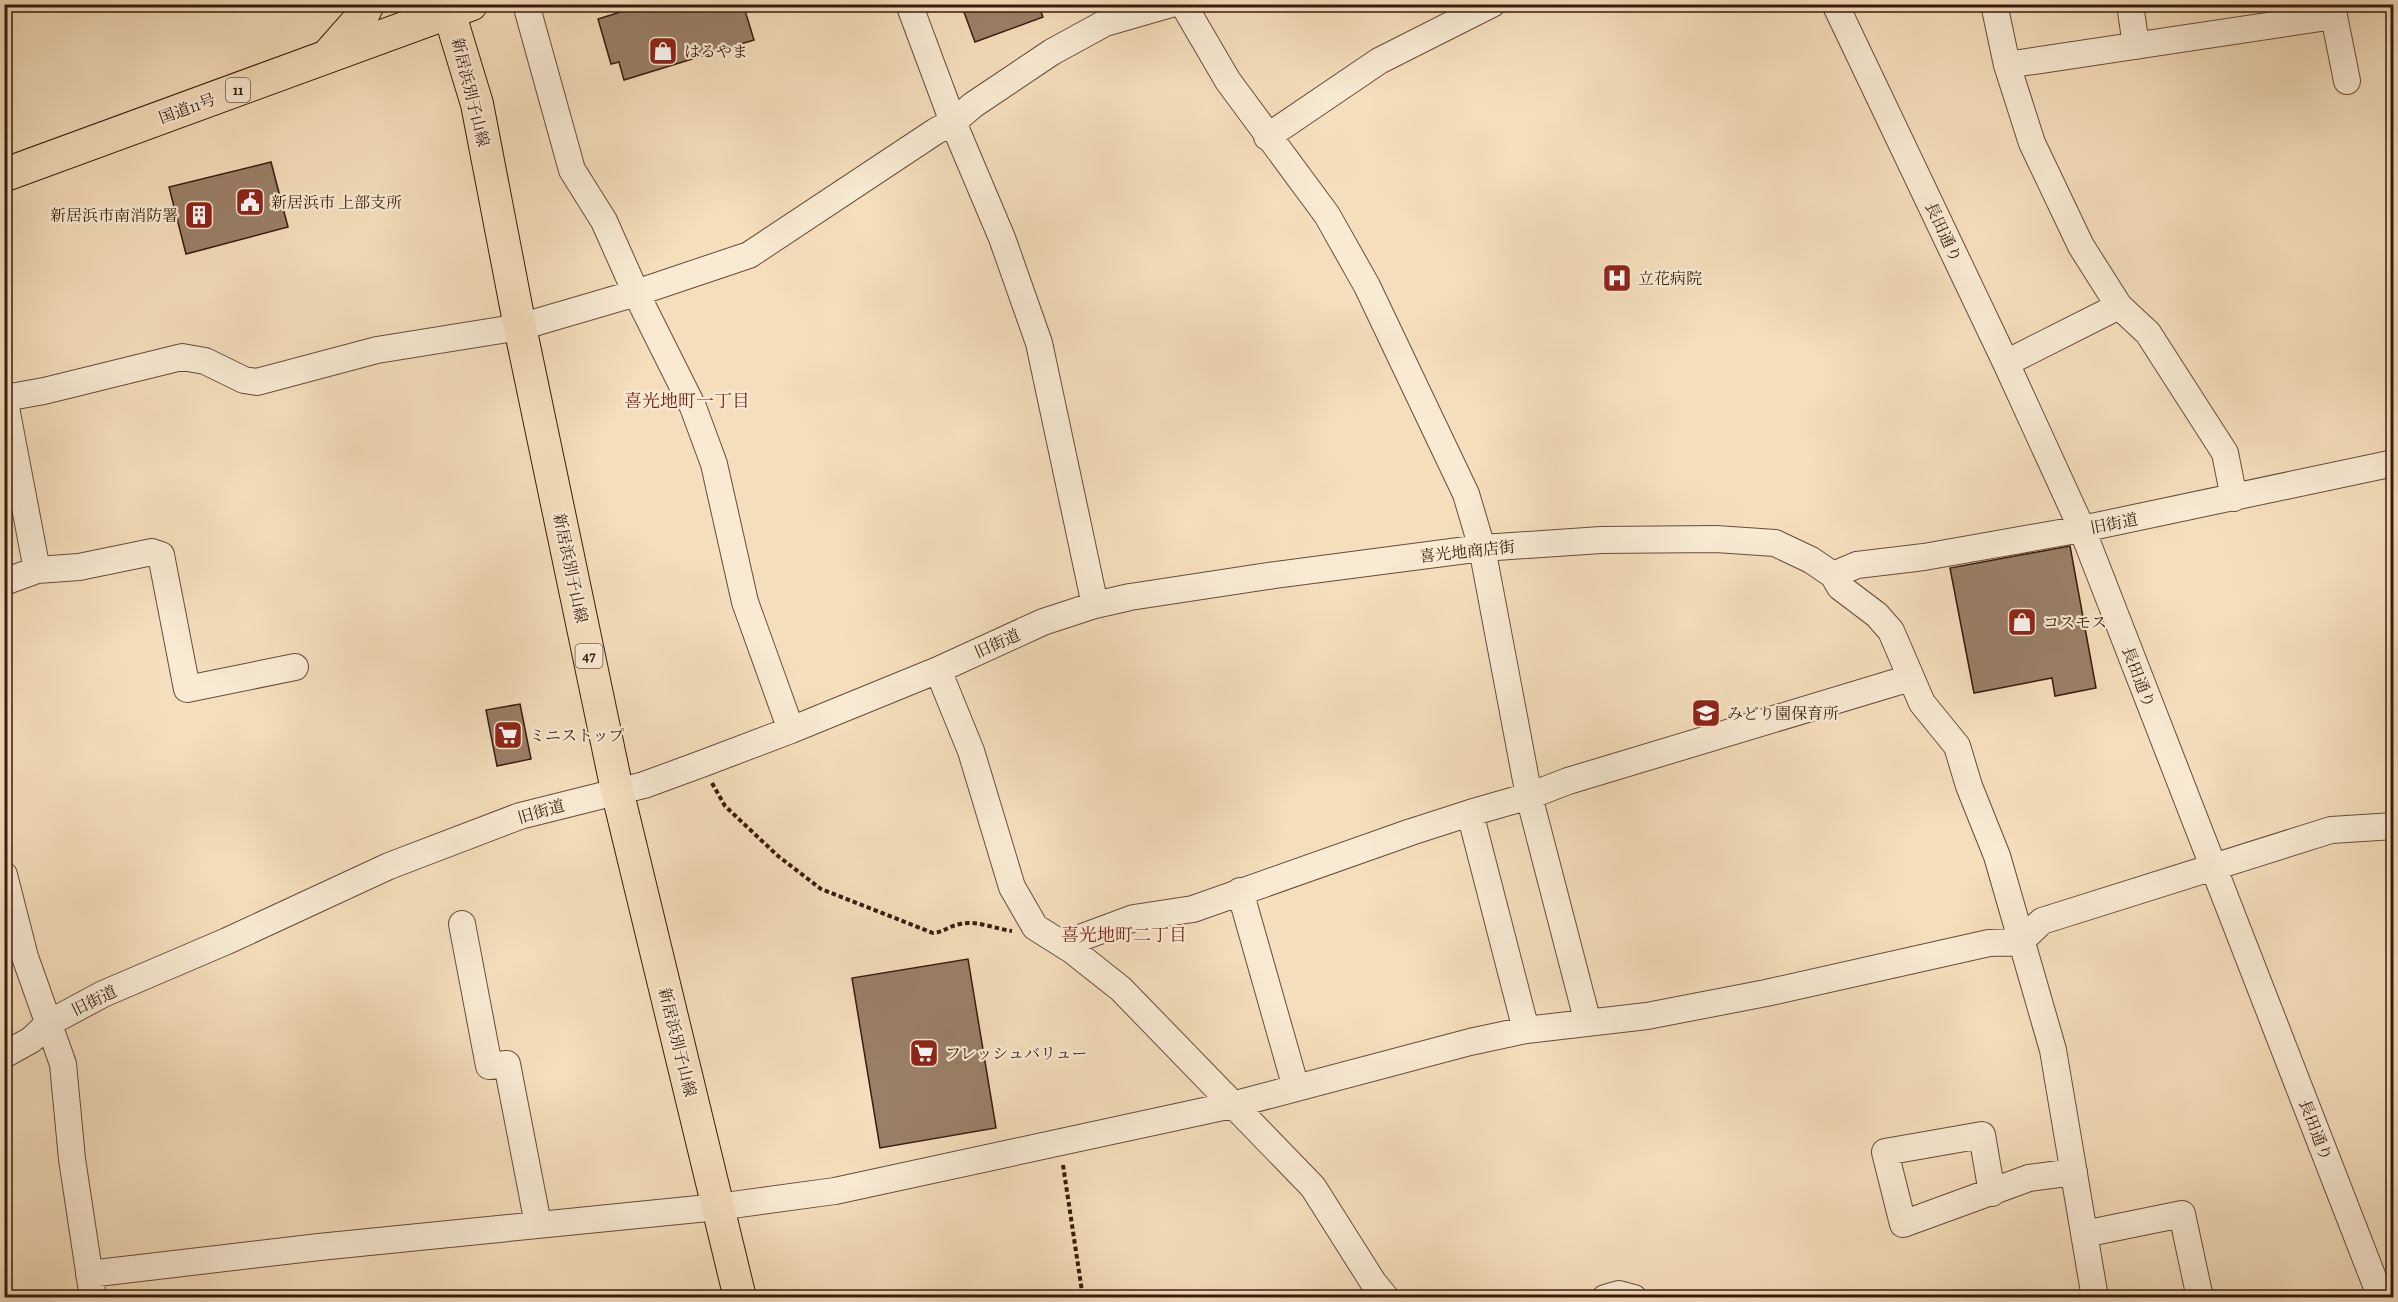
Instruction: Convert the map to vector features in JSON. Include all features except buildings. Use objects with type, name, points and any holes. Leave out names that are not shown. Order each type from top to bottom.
[{"type":"highway","name":"国道11号","points":[[4,175],[326,57],[455,7]]},
{"type":"main road","points":[[326,57],[363,15],[368,4]]},
{"type":"main road","name":"新居浜別子山線","points":[[455,7],[477,104],[520,327],[617,790],[740,1298]]},
{"type":"street","points":[[526,4],[572,170],[604,220],[697,417],[714,464],[745,602],[792,730]]},
{"type":"street","points":[[909,4],[953,122],[1002,238],[1039,343],[1095,605]]},
{"type":"street","points":[[37,570],[5,398],[44,391],[182,357],[205,361],[244,380],[257,382],[377,350],[520,327],[749,255],[953,122],[973,105],[1052,52],[1105,23],[1171,4]]},
{"type":"street","points":[[1183,4],[1228,81],[1267,137],[1327,215],[1367,286],[1466,494],[1482,548],[1529,796],[1588,1023]]},
{"type":"street","points":[[1267,137],[1379,61],[1492,4]]},
{"type":"street","name":"長田通り","points":[[1835,4],[2006,363],[2082,529],[2381,1298]]},
{"type":"street","points":[[1994,4],[2007,65],[2032,143],[2081,246],[2119,306],[2148,333],[2225,453],[2234,498]]},
{"type":"street","points":[[2130,4],[2136,46]]},
{"type":"street","points":[[2007,65],[2334,16],[2347,81]]},
{"type":"street","points":[[2006,363],[2119,306]]},
{"type":"street","name":"旧街道","points":[[1833,575],[1857,565],[2082,529],[2394,463]]},
{"type":"street","name":"喜光地商店街","points":[[1095,605],[1130,597],[1275,575],[1482,548],[1601,540],[1716,539],[1776,543],[1811,560],[1833,575],[1840,587],[1877,615],[1891,631],[1922,703],[1957,746],[1975,803],[1997,856],[2053,1050],[2095,1298]]},
{"type":"street","points":[[4,582],[37,570],[79,567],[153,552],[161,555],[187,689],[295,667]]},
{"type":"street","name":"旧街道","points":[[4,1055],[31,1040],[49,1023],[103,994],[227,941],[389,866],[520,816],[644,785],[704,763],[792,730],[938,670],[1043,622],[1095,605]]},
{"type":"street","points":[[938,670],[971,751],[1012,887],[1035,927],[1073,951],[1120,989],[1313,1187],[1373,1282],[1386,1298]]},
{"type":"street","points":[[1073,951],[1080,938],[1134,918],[1193,909],[1240,891],[1470,813],[1529,796],[1568,781],[1910,678]]},
{"type":"street","points":[[1470,813],[1526,1030]]},
{"type":"street","points":[[4,875],[25,957],[63,1064],[72,1159],[91,1286],[181,1262],[718,1207],[835,1191],[1232,1105],[1470,1042],[1526,1030],[1647,1016],[1766,993],[1989,943],[2020,942],[2042,921],[2331,830],[2394,826]]},
{"type":"street","points":[[1240,891],[1296,1088]]},
{"type":"street","points":[[462,924],[489,1066],[507,1064],[538,1224]]},
{"type":"street","points":[[1992,1193],[1982,1135],[1885,1152],[1903,1224],[1992,1193],[2029,1178],[2074,1172]]},
{"type":"street","points":[[2084,1234],[2182,1214],[2200,1298]]},
{"type":"street","points":[[1605,1298],[1619,1294],[1634,1298]]},
{"type":"path","points":[[704,763],[725,806],[778,856],[821,889],[933,933],[943,932],[959,924],[975,924],[1026,933],[1035,927]]},
{"type":"path","points":[[1060,1141],[1083,1298]]},
{"type":"place","name":"はるやま","points":[[663,51]]},
{"type":"place","name":"新居浜市 上部支所","points":[[250,202]]},
{"type":"place","name":"新居浜市南消防署","points":[[199,215]]},
{"type":"place","name":"立花病院","points":[[1617,278]]},
{"type":"place","name":"コスモス","points":[[2022,622]]},
{"type":"place","name":"みどり園保育所","points":[[1706,713]]},
{"type":"place","name":"ミニストップ","points":[[508,735]]},
{"type":"place","name":"フレッシュバリュー","points":[[924,1053]]},
{"type":"district","name":"喜光地町一丁目","points":[[687,401]]},
{"type":"district","name":"喜光地町二丁目","points":[[1124,935]]}]
